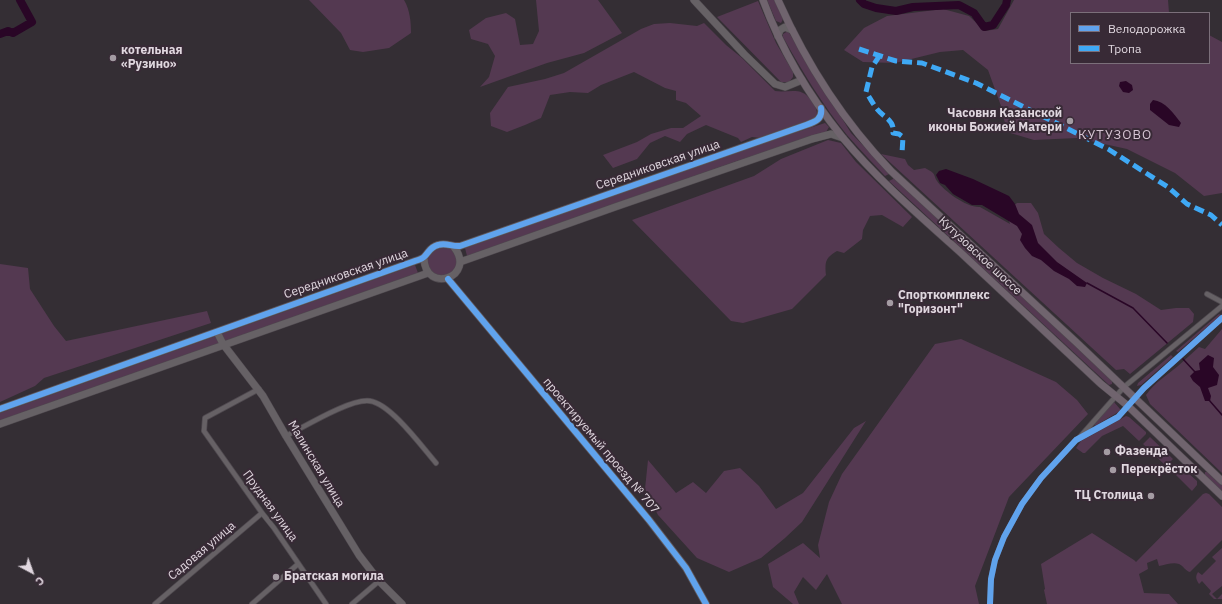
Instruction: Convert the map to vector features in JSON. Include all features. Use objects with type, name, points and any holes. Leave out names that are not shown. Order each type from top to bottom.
[{"type":"main road","name":"Кутузовское шоссе","points":[[763,0],[778,36],[802,80],[843,138],[883,180],[1101,384],[1128,406],[1222,496]]},
{"type":"main road","name":"Кутузовское шоссе","points":[[778,0],[792,30],[832,97],[848,122],[875,154],[1222,481]]},
{"type":"main road","points":[[883,180],[888,179],[891,176],[892,171]]},
{"type":"street","points":[[694,0],[744,54],[775,84],[785,87],[802,80]]},
{"type":"street","points":[[778,36],[780,30],[785,27],[792,30]]},
{"type":"street","name":"Середниковская улица","points":[[0,409],[424,258],[428,250],[439,244],[447,244],[454,247],[806,125],[818,120],[822,113],[821,108]]},
{"type":"street","name":"Середниковская улица","points":[[460,262],[812,139],[831,134],[843,138]]},
{"type":"street","points":[[424,258],[424,264],[428,273],[439,279],[448,279],[457,271],[460,262],[459,255],[454,247]]},
{"type":"street","points":[[0,424],[223,344],[428,273]]},
{"type":"street","name":"проектируемый проезд № 707","points":[[448,279],[654,526],[686,568],[706,604]]},
{"type":"street","points":[[1207,294],[1222,302]]},
{"type":"street","points":[[990,604],[990,579],[995,560],[1010,525],[1022,504],[1041,478],[1124,387],[1222,306]]},
{"type":"street","points":[[1076,440],[1118,417],[1150,383],[1222,318]]},
{"type":"street","name":"Малинская улица","points":[[217,332],[223,344],[259,389],[359,556],[402,604]]},
{"type":"street","name":"Прудная улица","points":[[259,389],[205,418],[204,431],[262,514],[274,528],[326,604]]},
{"type":"street","points":[[286,436],[342,408],[362,401],[371,401],[380,404],[399,421],[436,463]]},
{"type":"street","name":"Садовая улица","points":[[155,604],[262,514]]},
{"type":"street","points":[[252,604],[298,564]]},
{"type":"street","points":[[352,604],[380,581]]},
{"type":"shaded area","points":[[309,0],[404,0],[410,16],[411,33],[389,48],[363,52],[350,50],[341,33]]},
{"type":"shaded area","points":[[536,0],[598,0],[622,33],[584,53],[547,63],[480,87],[489,77],[495,56],[488,44],[471,39],[469,30],[486,18],[506,13],[515,19],[520,45],[533,44],[539,31]]},
{"type":"shaded area","points":[[767,0],[775,0],[783,19],[781,23],[776,21]]},
{"type":"shaded area","points":[[1014,0],[1168,0],[1169,12],[1070,12],[1070,64],[1210,64],[1210,36],[1222,42],[1222,193],[1204,196],[1175,173],[1127,149],[1077,138],[1034,140],[1007,132],[1001,106],[988,70],[963,50],[940,52],[895,63],[863,62],[844,50],[864,28],[887,16],[943,9],[969,16],[985,31],[998,29]]},
{"type":"shaded area","points":[[758,1],[776,43],[793,72],[793,77],[789,82],[781,82],[717,17]]},
{"type":"shaded area","points":[[670,23],[697,26],[704,23],[775,91],[795,91],[803,93],[807,96],[814,104],[816,109],[817,115],[814,120],[761,138],[752,137],[741,142],[738,138],[706,125],[687,134],[680,142],[665,136],[650,143],[637,159],[613,168],[603,155],[637,142],[651,134],[671,128],[683,128],[701,116],[686,103],[676,100],[676,91],[665,88],[634,72],[601,85],[588,93],[570,92],[550,95],[541,118],[507,132],[491,126],[490,113],[508,87],[545,79],[564,73],[641,29],[654,24]]},
{"type":"shaded area","points":[[788,31],[851,133],[889,172],[889,174],[885,176],[847,135],[829,111],[805,75],[783,37],[783,34]]},
{"type":"shaded area","points":[[1126,81],[1132,85],[1133,90],[1129,93],[1123,92],[1119,86],[1120,82]]},
{"type":"shaded area","points":[[1153,100],[1169,108],[1181,123],[1179,127],[1169,125],[1150,110],[1150,104]]},
{"type":"shaded area","points":[[825,123],[829,127],[826,132],[734,162],[467,256],[465,248],[732,153]]},
{"type":"shaded area","points":[[828,140],[841,143],[856,162],[912,217],[903,227],[882,215],[870,216],[863,230],[862,239],[844,253],[837,251],[828,258],[826,264],[826,275],[792,309],[743,323],[731,321],[632,220],[754,176],[781,159]]},
{"type":"shaded area","points":[[881,154],[905,159],[908,165],[914,170],[925,168],[928,169],[933,173],[940,185],[950,194],[969,205],[980,207],[1010,224],[1006,211],[1017,203],[1031,203],[1038,213],[1044,234],[1077,263],[1136,294],[1161,310],[1189,308],[1194,314],[1193,322],[1130,374],[1124,369],[1116,370]]},
{"type":"shaded area","points":[[946,169],[973,179],[1009,196],[1015,204],[1019,214],[1032,225],[1038,243],[1057,262],[1087,283],[1085,287],[1077,286],[1069,279],[1054,271],[1041,260],[1032,256],[1020,240],[1022,234],[1017,226],[982,205],[972,205],[953,194],[945,185],[940,183],[936,175],[939,171]]},
{"type":"shaded area","points":[[893,177],[976,252],[1112,380],[1112,384],[1109,385],[889,181],[893,179]]},
{"type":"shaded area","points":[[449,247],[456,253],[457,268],[445,277],[431,273],[426,258],[433,248]]},
{"type":"shaded area","points":[[0,264],[28,268],[30,289],[54,326],[66,341],[207,311],[211,323],[44,378],[35,386],[0,402]]},
{"type":"shaded area","points":[[415,265],[418,273],[0,422],[0,413]]},
{"type":"shaded area","points":[[1219,314],[1221,315],[1178,352],[1176,351]]},
{"type":"shaded area","points":[[1222,329],[1222,473],[1150,404],[1146,395],[1149,390],[1199,347],[1205,349]]},
{"type":"shaded area","points":[[961,339],[1056,382],[1077,400],[1088,414],[1009,497],[975,586],[979,604],[842,604],[827,574],[816,590],[803,577],[794,592],[799,604],[793,604],[773,587],[768,564],[803,543],[820,558],[818,545],[829,502],[842,474],[935,344]]},
{"type":"shaded area","points":[[1171,355],[1173,357],[1141,385],[1137,386],[1138,383]]},
{"type":"shaded area","points":[[1208,355],[1214,358],[1213,367],[1219,375],[1217,385],[1208,388],[1211,396],[1210,401],[1205,401],[1200,387],[1190,376],[1195,371],[1200,370],[1199,363]]},
{"type":"shaded area","points":[[1112,402],[1114,402],[1120,411],[1095,426],[1094,424]]},
{"type":"shaded area","points":[[1126,416],[1146,432],[1146,434],[1139,441],[1123,426],[1102,436],[1085,453],[1076,448],[1081,441]]},
{"type":"shaded area","points":[[866,421],[802,522],[761,558],[729,572],[697,558],[658,515],[645,489],[648,460],[676,493],[693,482],[706,493],[724,471],[740,468],[759,486],[776,509],[803,493],[854,428]]},
{"type":"shaded area","points":[[1150,437],[1173,459],[1166,466],[1143,444]]},
{"type":"shaded area","points":[[1174,464],[1178,464],[1197,481],[1197,485],[1192,491],[1170,469]]},
{"type":"shaded area","points":[[1205,472],[1208,472],[1222,485],[1222,492],[1205,475]]},
{"type":"shaded area","points":[[1203,494],[1209,494],[1222,507],[1222,540],[1190,572],[1177,563],[1159,566],[1157,559],[1147,563],[1148,569],[1139,574],[1144,593],[1169,594],[1178,604],[1047,604],[1041,564],[1092,533],[1136,562]]},
{"type":"shaded area","points":[[1222,548],[1222,586],[1212,594],[1217,599],[1214,599],[1209,594],[1211,591],[1202,581],[1199,584],[1196,577],[1198,572],[1202,575],[1216,561],[1212,557]]},
{"type":"shaded area","points":[[1222,594],[1222,599],[1217,599]]},
{"type":"waterway","points":[[0,34],[8,31],[13,33],[32,22],[20,0]]},
{"type":"waterway","points":[[860,0],[864,4],[876,8],[896,11],[913,7],[959,5],[974,13],[984,27],[993,25],[1006,5],[1007,0]]},
{"type":"waterway","points":[[1087,283],[1133,308],[1167,343]]},
{"type":"waterway","points":[[1183,359],[1195,372]]},
{"type":"waterway","points":[[1209,400],[1222,415]]},
{"type":"marked path","points":[[859,49],[896,61],[922,63],[976,83],[1108,149],[1168,187],[1187,204],[1211,215],[1222,225]]},
{"type":"marked path","points":[[880,55],[872,67],[866,92],[877,109],[891,122],[893,133],[899,134],[903,137],[902,153]]},
{"type":"cycle path","points":[[0,409],[420,259],[435,246],[441,244],[460,246],[809,124],[818,120],[821,115],[821,108]]},
{"type":"cycle path","points":[[448,279],[649,520],[686,568],[706,604]]},
{"type":"cycle path","points":[[990,604],[991,579],[995,560],[1004,537],[1022,504],[1041,478],[1076,440],[1118,417],[1144,388],[1222,318]]},
{"type":"place","name":"котельная «Рузино»","points":[[113,58]]},
{"type":"place","name":"Часовня Казанской иконы Божией Матери","points":[[1070,121]]},
{"type":"place","name":"Спорткомплекс \"Горизонт\"","points":[[890,303]]},
{"type":"place","name":"Фазенда","points":[[1107,452]]},
{"type":"place","name":"Перекрёсток","points":[[1113,470]]},
{"type":"place","name":"ТЦ Столица","points":[[1151,496]]},
{"type":"place","name":"Братская могила","points":[[276,577]]},
{"type":"district","name":"КУТУЗОВО","points":[[1115,135]]}]
